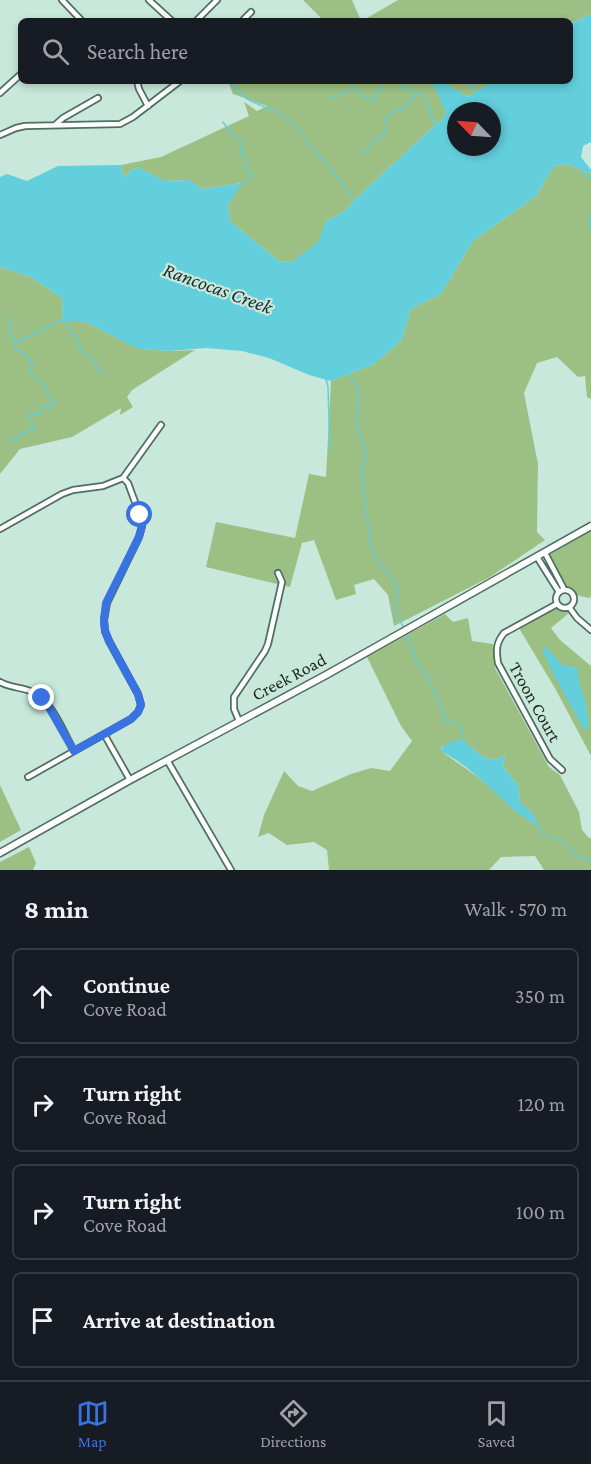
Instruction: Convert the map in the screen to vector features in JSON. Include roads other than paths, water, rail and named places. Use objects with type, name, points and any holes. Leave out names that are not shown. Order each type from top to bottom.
[{"type":"main road","name":"Creek Road","points":[[0,852],[326,675],[591,526]]},
{"type":"street","points":[[62,0],[79,18]]},
{"type":"street","points":[[149,0],[169,18]]},
{"type":"street","points":[[199,18],[217,0]]},
{"type":"street","points":[[245,18],[251,12]]},
{"type":"street","points":[[0,93],[18,77]]},
{"type":"street","points":[[138,84],[148,106]]},
{"type":"street","points":[[0,135],[20,126],[120,124],[129,120],[176,84]]},
{"type":"street","points":[[55,125],[65,116],[98,98]]},
{"type":"street","points":[[0,529],[62,494],[73,490],[103,486],[123,478],[161,425]]},
{"type":"street","points":[[28,777],[131,719],[141,705],[138,694],[109,641],[104,620],[106,603],[139,537],[142,526],[128,483],[123,478]]},
{"type":"street","points":[[545,553],[561,591]]},
{"type":"street","points":[[537,557],[561,591]]},
{"type":"street","points":[[239,722],[234,709],[234,697],[266,651],[282,582],[278,573]]},
{"type":"street","points":[[561,591],[570,591],[574,596],[574,602],[569,607],[562,608],[557,604],[556,598],[561,591]]},
{"type":"street","name":"Troon Court","points":[[557,604],[504,633],[499,639],[496,650],[498,663],[550,759],[562,770]]},
{"type":"street","points":[[569,607],[591,630]]},
{"type":"street","points":[[0,682],[44,699],[74,751]]},
{"type":"street","points":[[104,734],[130,780]]},
{"type":"street","points":[[167,760],[231,870]]},
{"type":"water","name":"Rancocas Creek","points":[[591,14],[591,142],[583,146],[581,157],[591,170],[591,174],[568,164],[554,166],[536,196],[473,241],[441,294],[411,309],[401,341],[374,364],[331,381],[309,375],[269,358],[242,351],[206,348],[169,351],[138,349],[86,322],[63,322],[62,298],[31,277],[0,267],[0,177],[7,174],[27,181],[58,166],[121,165],[123,177],[137,167],[165,181],[188,180],[203,189],[242,183],[228,205],[230,221],[279,261],[292,262],[318,242],[326,221],[345,211],[441,120],[446,113],[433,84],[450,84],[468,97],[489,84],[573,84],[573,23]]},
{"type":"water","points":[[544,647],[562,665],[578,669],[587,712],[588,730],[582,726],[554,675],[542,650]]},
{"type":"water","points":[[462,740],[487,758],[497,759],[506,755],[503,765],[518,784],[520,803],[532,814],[539,827],[516,812],[469,770],[440,751],[449,743]]},
{"type":"waterway","points":[[234,84],[247,99],[277,112],[293,124],[355,203]]},
{"type":"waterway","points":[[330,98],[352,88],[372,102],[383,84]]},
{"type":"waterway","points":[[402,84],[407,90],[424,97],[435,126]]},
{"type":"waterway","points":[[471,84],[476,92]]},
{"type":"waterway","points":[[361,153],[368,149],[376,139],[385,135],[386,117],[404,108],[417,94]]},
{"type":"waterway","points":[[223,122],[232,135],[241,142],[243,148],[239,152],[247,160],[245,169],[252,173],[251,178],[240,185]]},
{"type":"waterway","points":[[579,167],[591,179]]},
{"type":"waterway","points":[[591,215],[589,221],[591,229]]},
{"type":"waterway","points":[[8,318],[11,322],[10,332],[16,341],[15,348],[30,360],[33,368],[29,374],[44,384],[47,395],[54,402],[53,406],[42,407],[40,415],[29,415],[33,429],[9,441]]},
{"type":"waterway","points":[[16,342],[63,318]]},
{"type":"waterway","points":[[62,320],[73,332],[80,349],[92,357],[98,369],[104,374]]},
{"type":"waterway","points":[[347,374],[355,381],[359,395],[356,423],[365,449],[362,479],[370,538],[379,564],[391,576],[397,587],[395,612],[403,626]]},
{"type":"waterway","points":[[326,379],[330,451]]},
{"type":"waterway","points":[[406,633],[419,667],[439,700],[446,721],[460,725],[463,740]]},
{"type":"waterway","points":[[539,827],[548,837],[560,840],[573,853],[591,861]]}]
